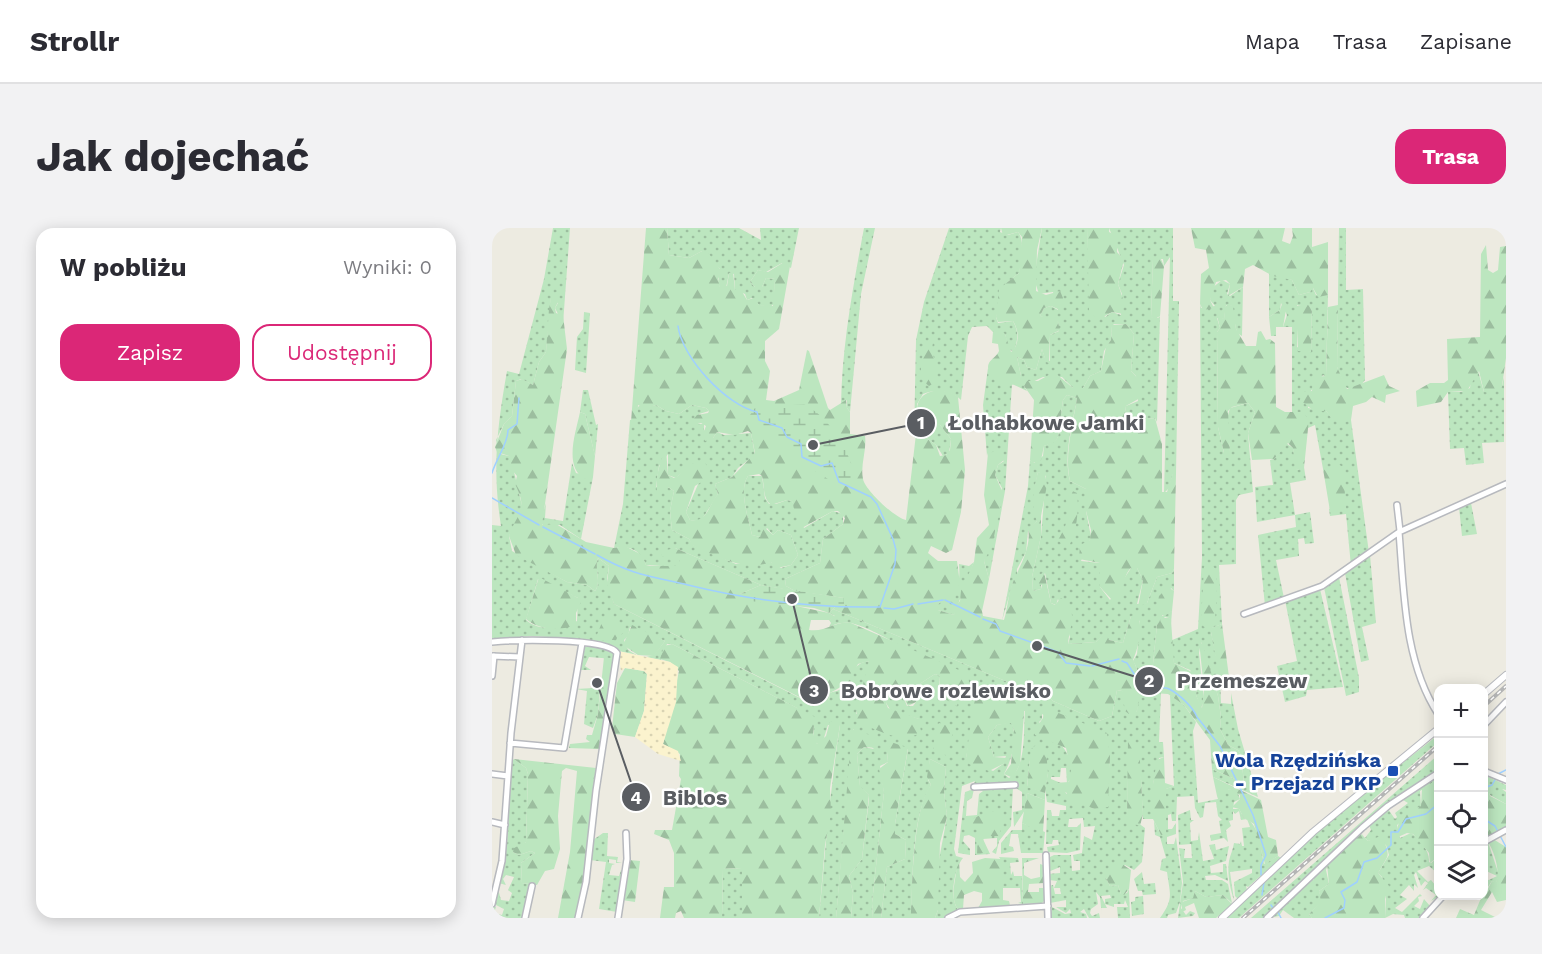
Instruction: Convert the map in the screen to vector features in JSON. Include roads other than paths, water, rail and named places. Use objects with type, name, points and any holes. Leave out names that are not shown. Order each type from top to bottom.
[{"type":"street","points":[[1244,614],[1322,586],[1400,531],[1506,484]]},
{"type":"street","points":[[1397,505],[1412,645],[1425,693],[1434,708]]},
{"type":"street","points":[[492,904],[502,861],[510,743],[522,640]]},
{"type":"street","points":[[492,642],[522,640],[582,643],[606,646],[616,651],[596,791],[586,882],[578,918]]},
{"type":"street","points":[[510,743],[564,748],[582,643]]},
{"type":"street","points":[[492,676],[493,656],[520,657]]},
{"type":"street","points":[[1488,691],[1506,675]]},
{"type":"street","points":[[1488,721],[1506,702]]},
{"type":"street","points":[[1222,918],[1335,814],[1434,732]]},
{"type":"street","points":[[1488,773],[1504,780]]},
{"type":"street","points":[[492,774],[508,776]]},
{"type":"street","points":[[1267,918],[1388,806],[1434,776]]},
{"type":"street","points":[[974,787],[1015,785]]},
{"type":"street","points":[[492,822],[505,825]]},
{"type":"street","points":[[1488,840],[1502,832]]},
{"type":"street","points":[[618,918],[627,859],[626,833]]},
{"type":"street","points":[[1046,855],[1048,918]]},
{"type":"street","points":[[525,918],[532,886]]},
{"type":"street","points":[[1423,918],[1439,900]]},
{"type":"street","points":[[948,918],[964,912],[1048,906]]},
{"type":"waterway","points":[[678,326],[681,339],[688,352],[719,390],[745,408],[757,412],[759,420],[782,428],[787,437],[801,444],[802,457],[821,466],[832,463],[839,482],[871,497],[877,504],[896,550],[895,564],[880,607]]},
{"type":"waterway","points":[[492,473],[506,441],[508,430],[517,424],[519,398]]},
{"type":"waterway","points":[[492,498],[539,525]]},
{"type":"waterway","points":[[543,527],[595,554]]},
{"type":"waterway","points":[[597,555],[641,574],[712,591],[806,605],[879,607]]},
{"type":"waterway","points":[[918,604],[943,600]]},
{"type":"waterway","points":[[945,600],[980,617]]},
{"type":"waterway","points":[[884,608],[894,609],[913,604]]},
{"type":"waterway","points":[[983,619],[996,624],[1000,631],[1058,652],[1066,663],[1090,666]]},
{"type":"waterway","points":[[1092,666],[1119,659]]},
{"type":"waterway","points":[[1122,661],[1127,663],[1140,683]]},
{"type":"waterway","points":[[1141,684],[1173,691],[1189,705],[1197,717]]},
{"type":"waterway","points":[[1197,717],[1220,746],[1253,815],[1266,855],[1261,865],[1261,875]]},
{"type":"waterway","points":[[1498,774],[1506,770]]},
{"type":"waterway","points":[[1488,786],[1492,785],[1496,778]]},
{"type":"waterway","points":[[1325,918],[1344,908],[1345,900],[1341,892],[1357,882],[1364,862],[1377,858],[1391,845],[1391,832],[1398,832],[1406,819],[1426,814],[1434,807]]},
{"type":"waterway","points":[[1488,822],[1495,826],[1506,847]]},
{"type":"waterway","points":[[1262,895],[1264,883]]},
{"type":"waterway","points":[[1278,912],[1281,918]]},
{"type":"railway","points":[[1488,702],[1506,686]]},
{"type":"railway","points":[[1243,918],[1434,750]]},
{"type":"place","name":"Łolhabkowe Jamki","points":[[813,445]]},
{"type":"place","name":"Bobrowe rozlewisko","points":[[792,599]]},
{"type":"place","name":"Przemeszew","points":[[1037,646]]},
{"type":"place","name":"Biblos","points":[[597,683]]},
{"type":"place","name":"Wola Rzędzińska - Przejazd PKP","points":[[1393,771]]}]
